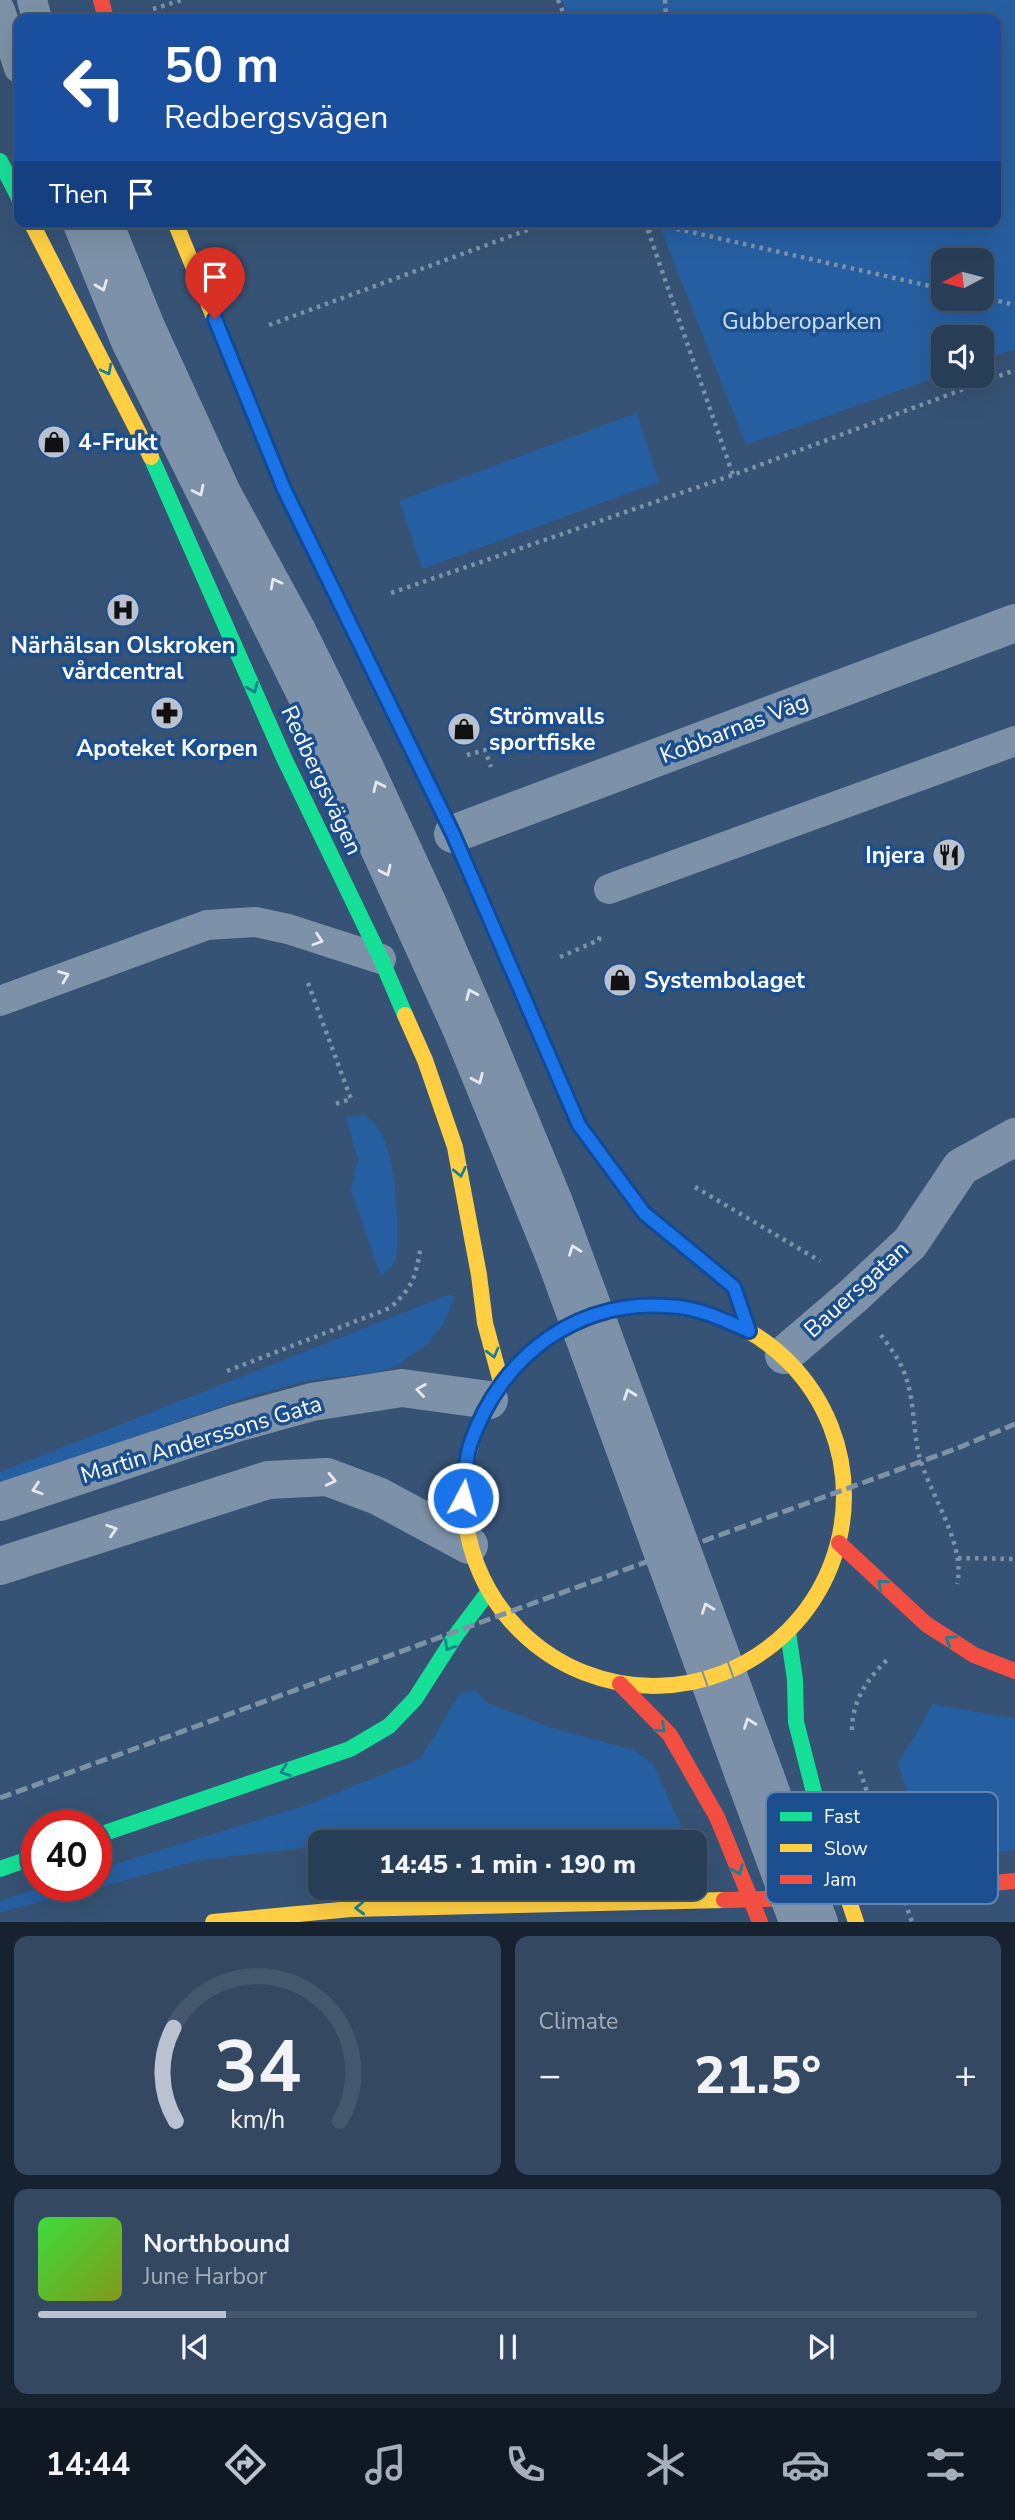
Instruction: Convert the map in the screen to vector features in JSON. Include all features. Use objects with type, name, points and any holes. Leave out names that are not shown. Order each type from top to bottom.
[{"type":"main road","points":[[0,161],[14,188]]},
{"type":"main road","name":"Redbergsvägen","points":[[35,228],[161,476],[284,758],[381,959],[425,1060],[455,1147],[473,1238],[495,1391]]},
{"type":"main road","points":[[177,228],[284,489],[453,834],[579,1125],[644,1213],[734,1287],[749,1331]]},
{"type":"main road","points":[[642,1305],[680,1307],[715,1315],[749,1331],[784,1355],[804,1378],[827,1415],[840,1457],[845,1500],[839,1543],[820,1591],[788,1632],[718,1676],[667,1687],[620,1684],[559,1661],[531,1642],[507,1618],[489,1591],[469,1545],[463,1498],[469,1447],[495,1391],[536,1346],[587,1318],[642,1305]]},
{"type":"main road","points":[[839,1543],[926,1624],[974,1656],[1015,1671]]},
{"type":"main road","points":[[112,1831],[350,1749],[389,1726],[415,1699],[456,1635],[489,1591]]},
{"type":"main road","points":[[788,1632],[795,1681],[796,1722],[814,1792]]},
{"type":"main road","points":[[620,1684],[670,1735],[696,1777],[717,1817],[760,1922]]},
{"type":"main road","points":[[0,1869],[21,1862]]},
{"type":"main road","points":[[213,1922],[364,1908],[766,1899]]},
{"type":"main road","points":[[850,1904],[856,1922]]},
{"type":"street","name":"Kobbarnas Väg","points":[[453,834],[1015,623]]},
{"type":"street","name":"Bauersgatan","points":[[784,1355],[853,1296],[909,1243],[961,1167],[1015,1136]]},
{"type":"street","name":"Martin Anderssons Gata","points":[[0,1502],[236,1423],[312,1402],[402,1388],[495,1391]]},
{"type":"street","points":[[0,1566],[268,1480],[327,1477],[378,1496],[469,1545]]},
{"type":"lane","points":[[0,10],[14,53]]},
{"type":"lane","points":[[79,228],[126,342],[205,505],[282,653],[408,918],[507,1150],[587,1318],[754,1775],[766,1819]]},
{"type":"lane","points":[[110,228],[150,326],[226,492],[300,628],[430,899],[552,1187],[575,1252],[587,1318]]},
{"type":"lane","points":[[609,889],[1015,741]]},
{"type":"lane","points":[[0,1001],[207,925],[255,922],[288,929],[381,959]]},
{"type":"lane","points":[[754,1775],[766,1801]]},
{"type":"lane","points":[[789,1904],[794,1922]]},
{"type":"lane","points":[[814,1904],[822,1922]]},
{"type":"path","points":[[268,326],[533,228]]},
{"type":"path","points":[[647,228],[733,475]]},
{"type":"path","points":[[648,231],[653,228]]},
{"type":"path","points":[[683,228],[931,286]]},
{"type":"path","points":[[994,301],[1015,305]]},
{"type":"path","points":[[345,613],[384,596],[733,475],[1015,370]]},
{"type":"path","points":[[288,929],[351,1098],[335,1104]]},
{"type":"path","points":[[693,1186],[821,1262],[853,1296],[904,1371],[912,1402],[918,1453],[958,1558],[959,1576],[955,1591],[926,1624],[876,1670],[858,1697],[852,1719],[851,1738]]},
{"type":"path","points":[[958,1558],[1015,1559]]},
{"type":"path","points":[[857,1760],[860,1772]]},
{"type":"green space","name":"Gubberoparken","points":[[562,0],[1015,0],[1015,349],[994,357],[994,325],[931,325],[931,379],[746,445],[660,228],[1001,228],[1001,14],[567,14]]},
{"type":"green space","points":[[637,413],[659,482],[422,569],[399,501]]},
{"type":"green space","points":[[364,1114],[382,1135],[391,1163],[396,1196],[396,1261],[381,1277],[351,1190],[358,1159],[346,1118]]},
{"type":"green space","points":[[451,1294],[454,1298],[444,1323],[428,1343],[398,1365],[380,1372],[309,1380],[254,1395],[0,1484],[0,1472]]},
{"type":"green space","points":[[476,1690],[487,1703],[552,1728],[634,1750],[653,1764],[683,1830],[308,1830],[308,1847],[199,1860],[112,1884],[112,1865],[310,1804],[420,1759],[460,1694]]},
{"type":"green space","points":[[933,1704],[1015,1719],[1015,1850],[998,1852],[998,1792],[907,1792],[898,1764]]},
{"type":"green space","points":[[21,1894],[21,1901],[44,1901],[0,1912],[0,1901]]},
{"type":"tram line","points":[[32,0],[36,14]]},
{"type":"tram line","points":[[0,10],[14,53]]},
{"type":"tram line","points":[[79,228],[126,342],[341,774],[458,1031],[552,1261],[766,1846]]},
{"type":"tram line","points":[[110,228],[150,326],[226,492],[300,628],[430,899],[557,1199],[775,1792]]},
{"type":"tram line","points":[[787,1904],[794,1922]]},
{"type":"tram line","points":[[816,1904],[823,1922]]},
{"type":"railway","points":[[0,1798],[958,1448],[1015,1424]]},
{"type":"traffic: fast","points":[[0,161],[14,188]]},
{"type":"traffic: fast","points":[[151,457],[284,758],[381,959],[405,1015]]},
{"type":"traffic: fast","points":[[112,1831],[350,1749],[389,1726],[415,1699],[456,1635],[489,1591]]},
{"type":"traffic: fast","points":[[788,1632],[795,1680],[796,1722],[814,1792]]},
{"type":"traffic: fast","points":[[0,1869],[21,1862]]},
{"type":"traffic: slow","points":[[34,228],[151,457]]},
{"type":"traffic: slow","points":[[177,228],[284,489],[368,661]]},
{"type":"traffic: slow","points":[[405,1015],[425,1060],[455,1147],[479,1275],[485,1323],[501,1382]]},
{"type":"traffic: slow","points":[[549,1057],[579,1125],[644,1213],[734,1287],[749,1330]]},
{"type":"traffic: slow","points":[[654,1306],[691,1310],[727,1320],[775,1349],[801,1375],[830,1423],[840,1459],[844,1496],[840,1533],[830,1569],[801,1617],[775,1643],[727,1672],[691,1682],[654,1686],[617,1682],[581,1672],[533,1643],[507,1617],[478,1569],[468,1533],[464,1496],[468,1459],[478,1423],[507,1375],[533,1349],[581,1320],[617,1310],[654,1306]]},
{"type":"traffic: slow","points":[[213,1922],[351,1909],[724,1900]]},
{"type":"traffic: slow","points":[[850,1904],[856,1922]]},
{"type":"traffic: jam","points":[[101,0],[105,14]]},
{"type":"traffic: jam","points":[[368,661],[453,834],[549,1057]]},
{"type":"traffic: jam","points":[[839,1543],[926,1624],[974,1655],[1015,1671]]},
{"type":"traffic: jam","points":[[620,1684],[670,1735],[717,1817]]},
{"type":"traffic: jam","points":[[717,1817],[760,1922]]},
{"type":"traffic: jam","points":[[998,1883],[1015,1881]]},
{"type":"traffic: jam","points":[[724,1900],[766,1899]]},
{"type":"place","name":"4-Frukt","points":[[54,442]]},
{"type":"place","name":"Närhälsan Olskroken vårdcentral","points":[[123,610]]},
{"type":"place","name":"Apoteket Korpen","points":[[167,713]]},
{"type":"place","name":"Strömvalls sportfiske","points":[[464,729]]},
{"type":"place","name":"Injera","points":[[949,855]]},
{"type":"place","name":"Systembolaget","points":[[620,980]]},
{"type":"route","points":[[215,319],[284,489],[453,834],[579,1125],[644,1213],[734,1287],[749,1331],[715,1315],[680,1307],[642,1305],[600,1313],[575,1323],[536,1346],[514,1367],[489,1400],[469,1447],[463,1498]]}]
